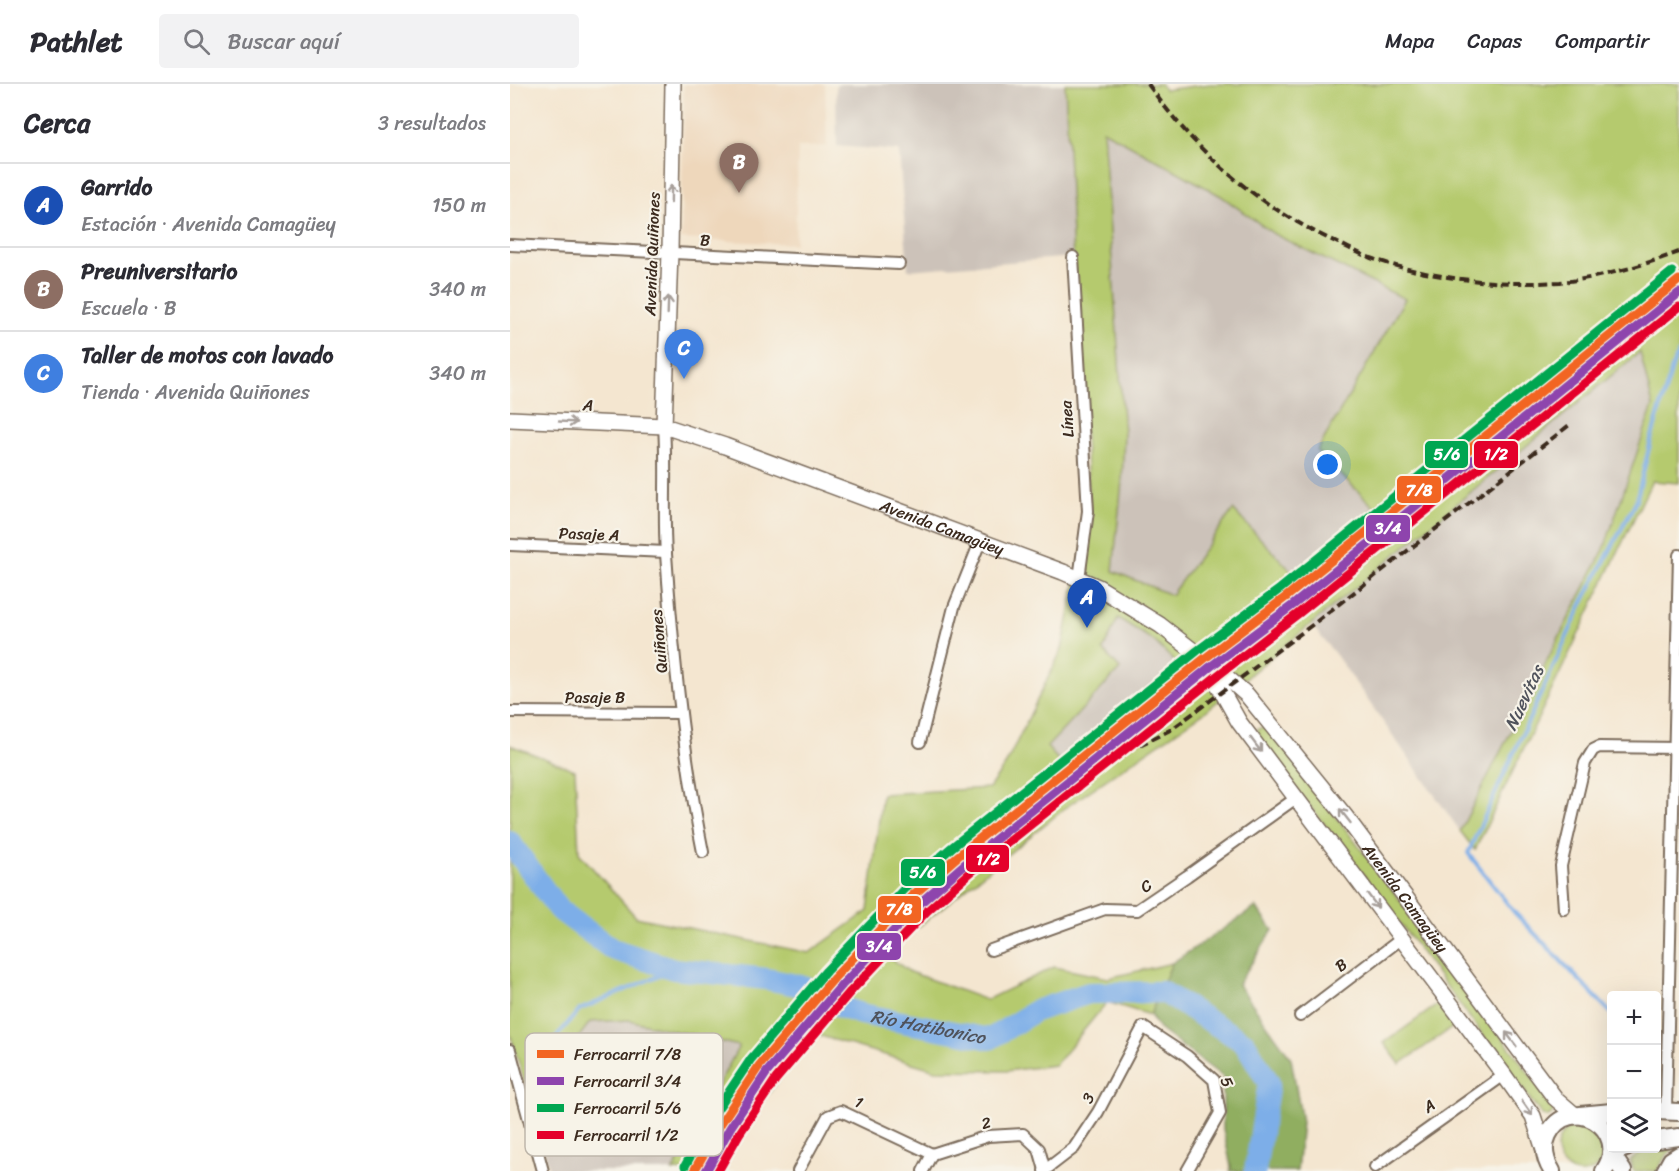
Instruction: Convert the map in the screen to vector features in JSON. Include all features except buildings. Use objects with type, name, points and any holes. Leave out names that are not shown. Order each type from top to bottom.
[{"type":"main road","name":"Avenida Quiñones","points":[[664,426],[674,84]]},
{"type":"main road","name":"A","points":[[510,419],[664,426]]},
{"type":"main road","name":"Avenida Camagüey","points":[[664,426],[725,446],[1079,579],[1098,587],[1160,625],[1234,683],[1259,708],[1345,816],[1555,1098],[1576,1116]]},
{"type":"main road","name":"Avenida Camagüey","points":[[1204,659],[1239,722],[1533,1116],[1544,1150]]},
{"type":"main road","points":[[1239,722],[1259,708]]},
{"type":"main road","points":[[1551,1171],[1544,1150],[1550,1131],[1557,1123],[1566,1118],[1607,1112]]},
{"type":"main road","points":[[1576,1116],[1587,1117],[1598,1123],[1607,1133]]},
{"type":"main road","points":[[1661,1139],[1679,1137]]},
{"type":"main road","points":[[1604,1171],[1617,1153]]},
{"type":"main road","points":[[1619,1153],[1623,1171]]},
{"type":"main road","points":[[1665,1171],[1671,1160],[1679,1155]]},
{"type":"street","name":"B","points":[[510,245],[898,264]]},
{"type":"street","name":"Línea","points":[[1072,257],[1088,511],[1079,579]]},
{"type":"street","name":"Quiñones","points":[[664,426],[666,552],[680,713],[693,803],[703,852]]},
{"type":"street","points":[[920,742],[954,607],[980,542]]},
{"type":"street","name":"Pasaje A","points":[[510,545],[666,552]]},
{"type":"street","points":[[1667,1111],[1674,927],[1679,555]]},
{"type":"street","name":"Pasaje B","points":[[510,712],[680,713]]},
{"type":"street","points":[[1564,909],[1561,866],[1585,763],[1593,750],[1599,747],[1677,748]]},
{"type":"street","name":"C","points":[[991,950],[1105,909],[1137,909],[1296,798]]},
{"type":"street","name":"B","points":[[1299,1016],[1401,939]]},
{"type":"street","name":"3","points":[[1045,1171],[1074,1148],[1098,1112],[1143,1027]]},
{"type":"street","name":"5","points":[[1143,1027],[1187,1056],[1214,1080],[1220,1113],[1187,1171]]},
{"type":"street","points":[[510,1050],[525,1105]]},
{"type":"street","name":"A","points":[[1375,1167],[1504,1075]]},
{"type":"street","name":"1","points":[[798,1171],[828,1116],[841,1110],[932,1154]]},
{"type":"street","name":"2","points":[[932,1154],[988,1136],[1023,1134],[1039,1149],[1045,1171]]},
{"type":"street","points":[[923,1171],[932,1154]]},
{"type":"street","points":[[539,1156],[543,1171]]},
{"type":"shaded area","points":[[684,84],[825,84],[827,146],[798,147],[795,244],[681,239]]},
{"type":"shaded area","points":[[836,84],[1064,84],[1073,257],[908,270],[899,151],[837,146]]},
{"type":"shaded area","points":[[1102,130],[1221,196],[1274,234],[1405,299],[1317,451],[1376,508],[1294,576],[1171,595],[1113,571],[1124,434]]},
{"type":"shaded area","points":[[1640,351],[1653,406],[1604,549],[1460,831],[1336,655],[1310,623]]},
{"type":"shaded area","points":[[1118,618],[1154,641],[1179,665],[1060,763],[1047,747],[1120,669],[1103,650]]},
{"type":"shaded area","points":[[629,1020],[684,1033],[582,1033],[590,1022]]},
{"type":"shaded area","points":[[723,1042],[740,1046],[723,1078]]},
{"type":"shaded area","points":[[546,1156],[681,1156],[673,1171],[550,1171]]},
{"type":"green space","points":[[1065,84],[1161,84],[1164,90],[1210,84],[1679,84],[1679,483],[1652,481],[1475,850],[1460,831],[1604,549],[1653,406],[1640,352],[1206,711],[1065,808],[885,954],[910,972],[986,1000],[1054,967],[1108,978],[1172,963],[1150,1015],[1107,1002],[1055,1065],[1006,1071],[936,1070],[814,1034],[748,1120],[720,1171],[673,1171],[681,1156],[723,1156],[723,1076],[739,1046],[723,1042],[723,1033],[684,1033],[629,1020],[590,1022],[582,1033],[525,1033],[525,1084],[510,1033],[510,745],[575,770],[579,853],[636,917],[809,953],[868,911],[882,794],[989,788],[1006,764],[1062,649],[1090,514],[1073,257]],"holes":[[[1103,130],[1221,196],[1274,234],[1405,299],[1317,451],[1375,508],[1295,575],[1233,510],[1171,595],[1113,571],[1124,434]],[[1118,618],[1154,641],[1179,666],[1060,762],[1047,747],[1120,669],[1103,650]]]},
{"type":"green space","points":[[1267,726],[1554,1107],[1551,1115],[1546,1117],[1541,1114],[1373,887],[1255,736],[1258,729]]},
{"type":"green space","points":[[1256,907],[1273,930],[1238,984],[1291,1058],[1302,1122],[1297,1171],[1230,1171],[1231,1166],[1223,1129],[1223,1077],[1159,1029],[1150,1015],[1172,963]]},
{"type":"green space","points":[[1440,1003],[1456,1025],[1400,1064],[1384,1043]]},
{"type":"green space","points":[[1581,1125],[1598,1132],[1605,1149],[1601,1162],[1594,1169],[1586,1172],[1572,1171],[1564,1166],[1557,1149],[1564,1132]]},
{"type":"green space","points":[[1678,1144],[1665,1157],[1657,1171],[1634,1171],[1630,1161],[1641,1153],[1661,1153],[1661,1146]]},
{"type":"waterway","name":"Nuevitas","points":[[1607,1009],[1514,912],[1468,853],[1581,606],[1636,501],[1651,440],[1675,358],[1679,353]]},
{"type":"waterway","name":"Río Hatibonico","points":[[510,842],[558,909],[612,949],[674,969],[767,979],[806,987],[838,1006],[861,1014],[990,1039],[1035,1011],[1089,993],[1163,992],[1245,1043],[1269,1083],[1255,1171]]},
{"type":"waterway","points":[[560,1033],[579,1010],[674,969]]},
{"type":"railway","points":[[1148,84],[1167,110],[1209,156],[1256,196],[1309,229],[1371,258],[1441,276],[1488,282],[1536,283],[1589,278],[1620,271],[1679,252]]},
{"type":"railway","points":[[723,1138],[766,1071],[865,955],[917,901],[1207,665],[1679,290]]},
{"type":"railway","points":[[1079,775],[1172,729],[1312,625],[1572,423]]},
{"type":"railway","points":[[705,1171],[713,1156]]},
{"type":"rail line","name":"5/6","points":[[723,1101],[751,1059],[826,971],[905,888],[951,848],[1197,651],[1280,589],[1672,272]]},
{"type":"rail line","name":"7/8","points":[[723,1120],[759,1066],[834,978],[912,896],[958,856],[1204,659],[1286,597],[1679,280]]},
{"type":"rail line","name":"3/4","points":[[723,1141],[767,1072],[842,985],[919,904],[965,864],[1210,667],[1293,605],[1679,293]]},
{"type":"rail line","name":"1/2","points":[[718,1171],[739,1134],[776,1079],[850,992],[927,911],[971,872],[1299,613],[1679,307]]},
{"type":"rail line","name":"5/6","points":[[685,1166],[691,1156]]},
{"type":"rail line","name":"7/8","points":[[694,1171],[702,1156]]},
{"type":"rail line","name":"3/4","points":[[706,1171],[714,1156]]},
{"type":"place","name":"Preuniversitario","points":[[739,193]]},
{"type":"place","name":"Taller de motos con lavado","points":[[684,379]]},
{"type":"place","name":"Garrido","points":[[1087,628]]}]
